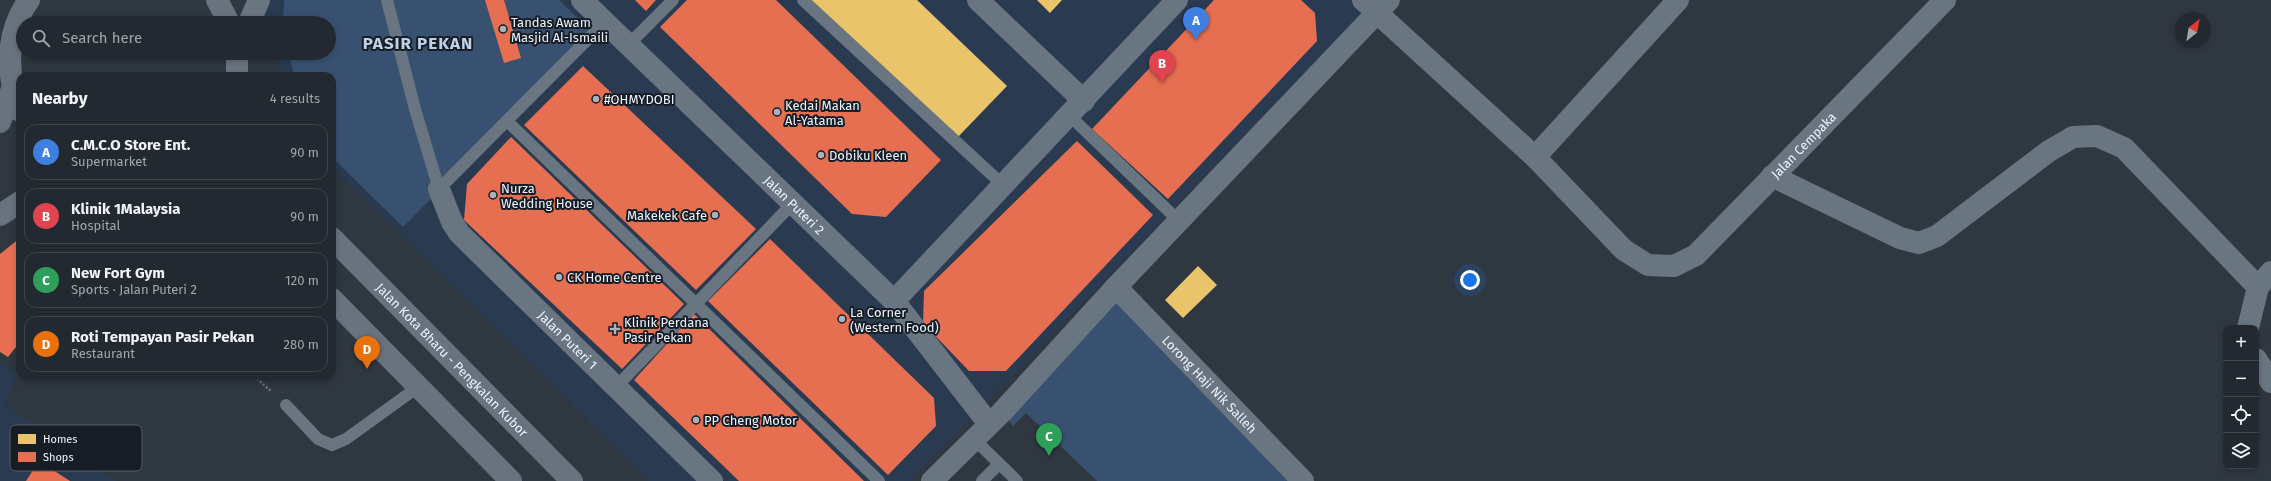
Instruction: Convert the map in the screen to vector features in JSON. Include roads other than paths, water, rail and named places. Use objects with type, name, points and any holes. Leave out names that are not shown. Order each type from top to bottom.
[{"type":"highway","points":[[21,16],[30,0]]},
{"type":"highway","points":[[217,0],[225,16]]},
{"type":"highway","points":[[16,27],[13,34],[9,61],[12,89],[16,100]]},
{"type":"highway","points":[[237,60],[237,72]]},
{"type":"highway","points":[[0,122],[12,89]]},
{"type":"highway","points":[[0,215],[16,205]]},
{"type":"highway","name":"Jalan Kota Bharu - Pengkalan Kubor","points":[[336,242],[572,481]]},
{"type":"highway","points":[[336,303],[511,481]]},
{"type":"street","points":[[253,16],[259,0]]},
{"type":"street","name":"Jalan Puteri 2","points":[[582,0],[894,301],[982,431]]},
{"type":"street","points":[[978,0],[1077,109]]},
{"type":"street","points":[[932,481],[982,431],[1179,221],[1376,4],[1535,157],[1678,0]]},
{"type":"street","name":"Jalan Cempaka","points":[[1535,157],[1624,250],[1648,265],[1674,266],[1696,255],[1945,0]]},
{"type":"street","points":[[894,301],[1077,109],[1173,2]]},
{"type":"street","points":[[1772,176],[1900,238],[1919,243],[1937,236],[2049,151],[2073,137],[2097,136],[2124,148],[2264,279],[2249,325]]},
{"type":"street","name":"Jalan Puteri 1","points":[[439,189],[452,222],[459,233],[712,481]]},
{"type":"street","name":"Lorong Haji Nik Salleh","points":[[1116,287],[1303,481]]},
{"type":"street","points":[[2257,361],[2271,382]]},
{"type":"lane","points":[[387,0],[415,109],[439,189],[605,22]]},
{"type":"lane","points":[[629,44],[673,0]]},
{"type":"lane","points":[[803,0],[1004,186]]},
{"type":"lane","points":[[1077,109],[1179,221]]},
{"type":"lane","points":[[507,121],[880,481]]},
{"type":"lane","points":[[616,387],[695,303],[793,203]]},
{"type":"lane","points":[[286,405],[318,439],[332,445],[346,439],[418,388]]},
{"type":"lane","points":[[982,431],[1000,464],[1017,481]]},
{"type":"lane","points":[[982,481],[1000,464]]},
{"type":"place","name":"Tandas Awam Masjid Al-Ismaili","points":[[503,29]]},
{"type":"place","name":"C.M.C.O Store Ent.","points":[[1196,40]]},
{"type":"place","name":"Klinik 1Malaysia","points":[[1162,83]]},
{"type":"place","name":"#OHMYDOBI","points":[[596,99]]},
{"type":"place","name":"Kedai Makan Al-Yatama","points":[[777,112]]},
{"type":"place","name":"Dobiku Kleen","points":[[821,155]]},
{"type":"place","name":"Nurza Wedding House","points":[[493,195]]},
{"type":"place","name":"Makekek Cafe","points":[[715,215]]},
{"type":"place","name":"CK Home Centre","points":[[559,277]]},
{"type":"place","name":"La Corner (Western Food)","points":[[842,319]]},
{"type":"place","name":"Klinik Perdana Pasir Pekan","points":[[615,329]]},
{"type":"place","name":"Roti Tempayan Pasir Pekan","points":[[367,369]]},
{"type":"place","name":"PP Cheng Motor","points":[[696,420]]},
{"type":"place","name":"New Fort Gym","points":[[1049,456]]},
{"type":"district","name":"PASIR PEKAN","points":[[418,43]]}]
